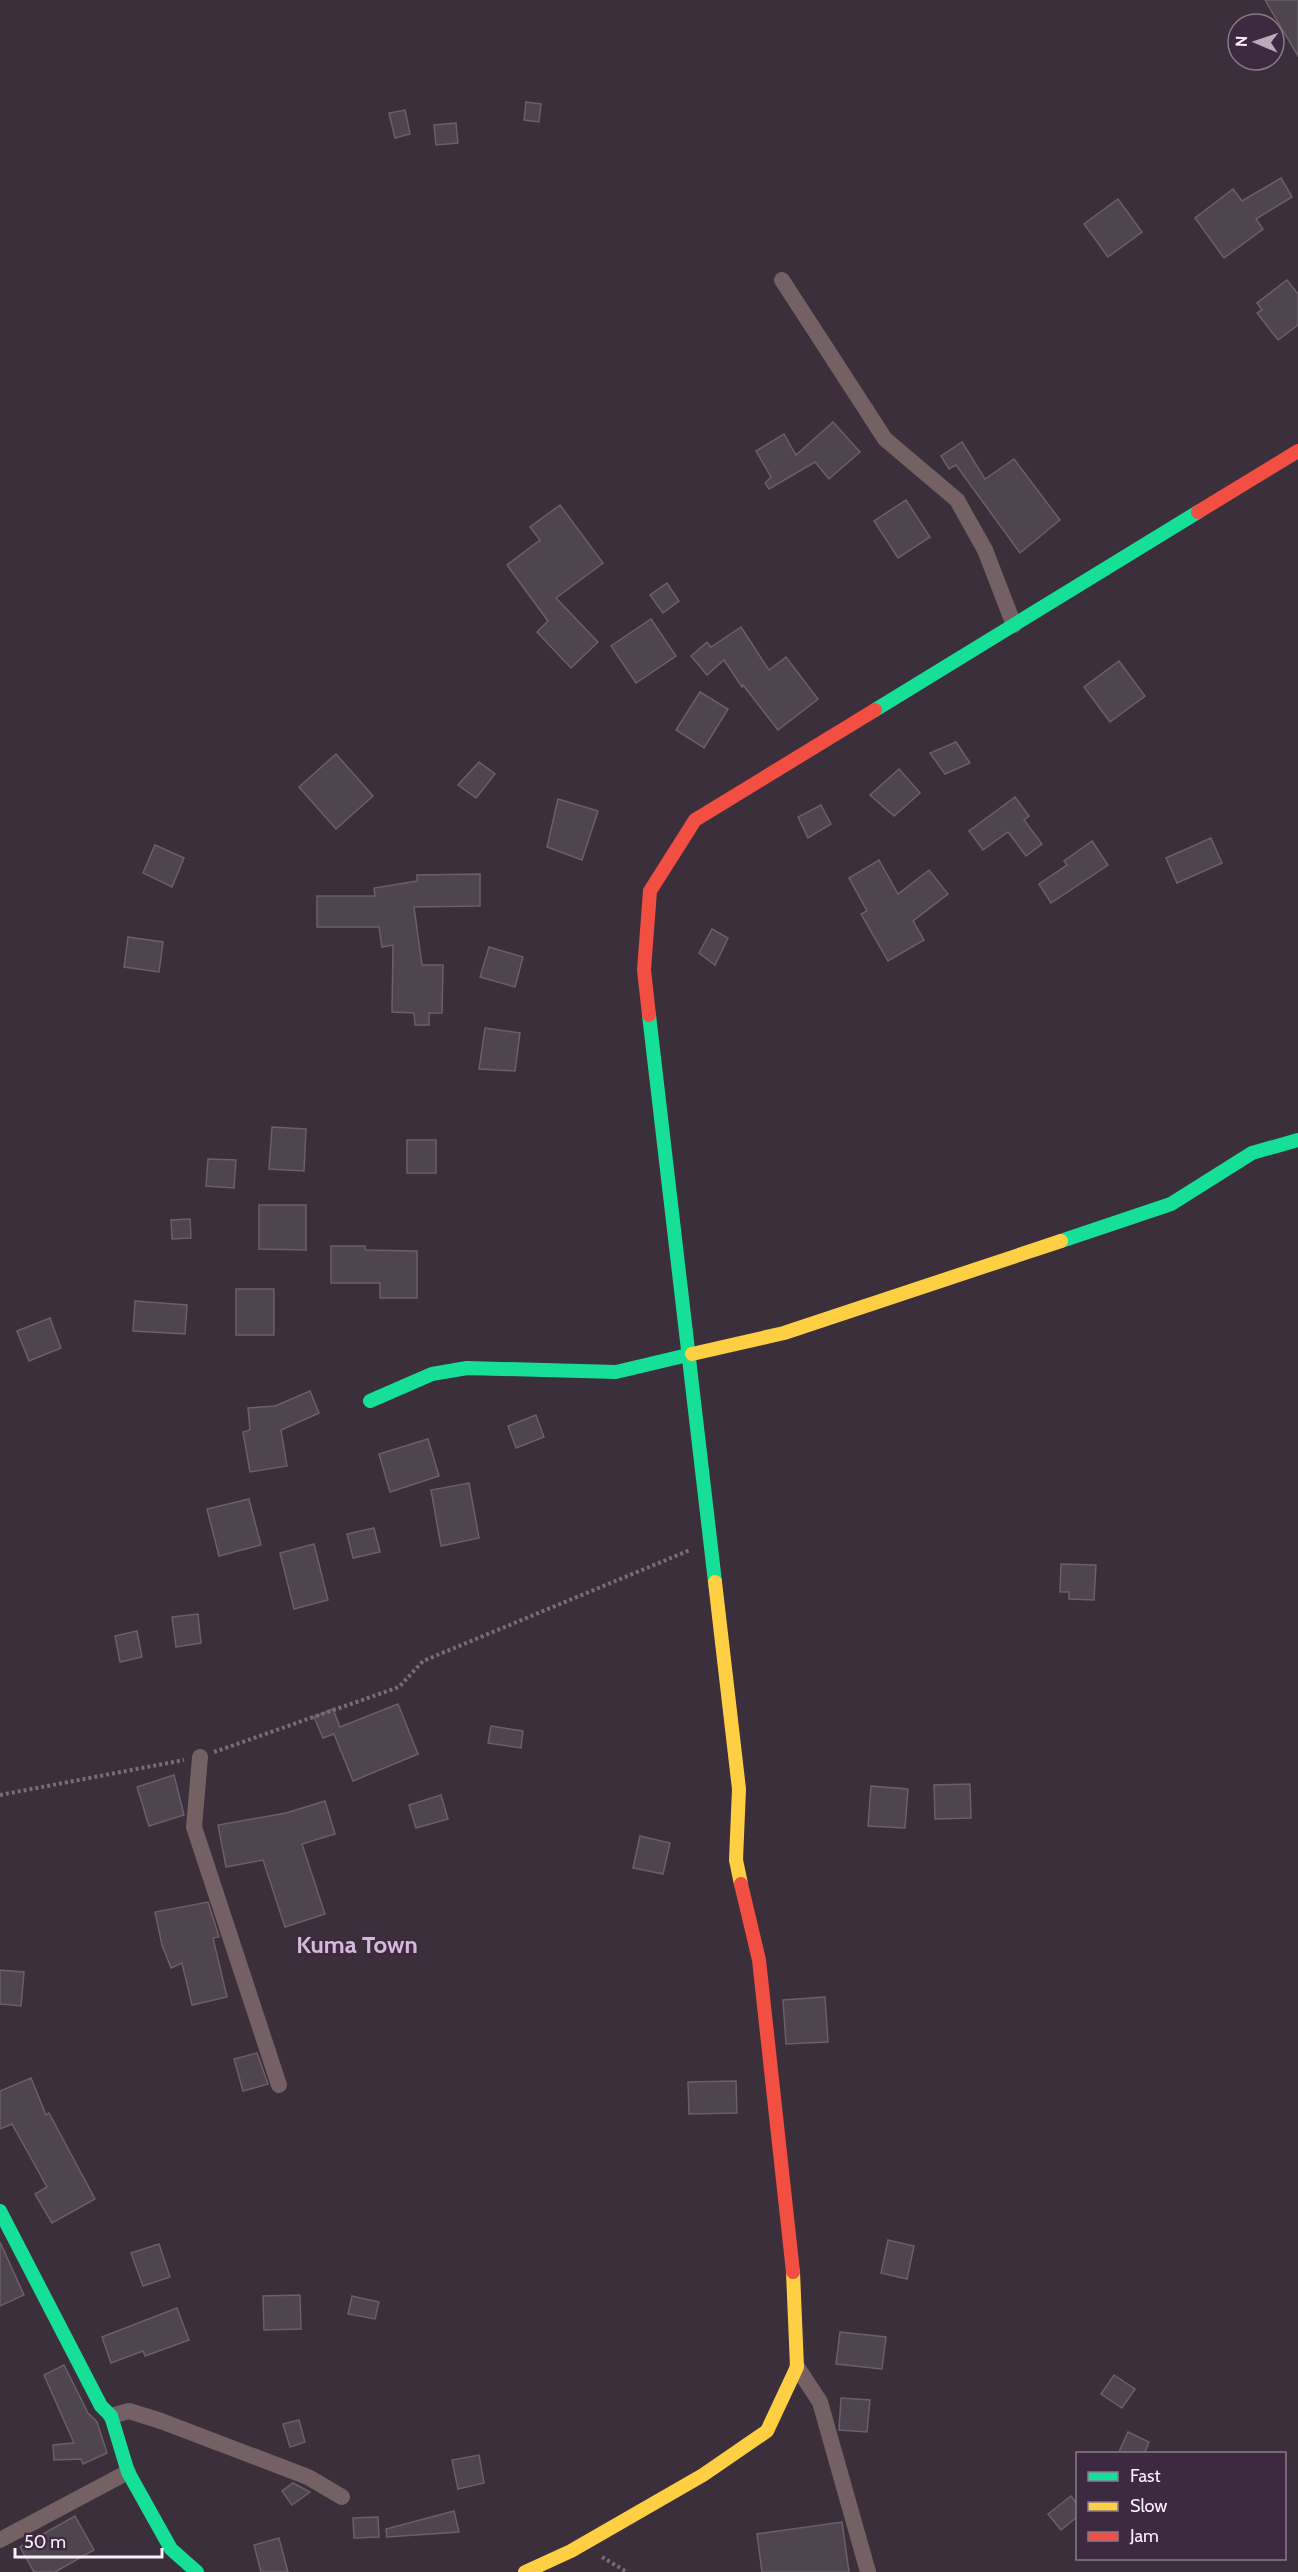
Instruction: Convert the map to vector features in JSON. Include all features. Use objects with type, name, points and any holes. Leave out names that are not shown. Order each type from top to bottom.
[{"type":"street","points":[[782,280],[885,439],[957,500],[985,550],[1014,625]]},
{"type":"street","points":[[525,2572],[571,2551],[703,2475],[767,2431],[797,2367],[796,2295],[759,1960],[736,1860],[739,1789],[644,970],[650,891],[695,820],[1298,451]]},
{"type":"street","points":[[370,1401],[432,1374],[467,1368],[616,1372],[784,1333],[1171,1204],[1252,1153],[1298,1140]]},
{"type":"street","points":[[200,1757],[194,1827],[279,2085]]},
{"type":"street","points":[[0,2211],[101,2406],[111,2416],[128,2472],[171,2548],[197,2572]]},
{"type":"street","points":[[797,2367],[820,2402],[868,2572]]},
{"type":"street","points":[[111,2416],[129,2411],[161,2421],[308,2476],[342,2497]]},
{"type":"street","points":[[0,2540],[128,2472]]},
{"type":"path","points":[[399,1687],[423,1661],[710,1542]]},
{"type":"building","points":[[1265,0],[1298,0],[1298,56],[1286,36],[1286,12],[1272,12]]},
{"type":"building","points":[[526,102],[541,104],[539,122],[524,120]]},
{"type":"building","points":[[405,110],[410,134],[395,138],[389,113]]},
{"type":"building","points":[[456,123],[458,143],[436,145],[434,125]]},
{"type":"building","points":[[1281,178],[1292,197],[1256,219],[1263,229],[1224,258],[1195,218],[1233,189],[1242,201]]},
{"type":"building","points":[[1118,199],[1142,232],[1108,257],[1084,224]]},
{"type":"building","points":[[1287,280],[1298,294],[1298,325],[1278,340],[1257,313],[1262,310],[1257,303]]},
{"type":"building","points":[[833,422],[860,452],[829,479],[815,462],[769,489],[765,483],[771,477],[756,451],[784,434],[796,455]]},
{"type":"building","points":[[962,442],[985,479],[1014,459],[1060,520],[1020,553],[956,465],[949,469],[941,456]]},
{"type":"building","points":[[906,500],[930,537],[898,558],[874,521]]},
{"type":"building","points":[[560,505],[603,563],[556,598],[598,642],[571,668],[537,632],[548,621],[507,565],[540,540],[530,527]]},
{"type":"building","points":[[667,583],[679,601],[663,613],[650,595]]},
{"type":"building","points":[[651,619],[676,656],[636,683],[611,646]]},
{"type":"building","points":[[741,627],[769,670],[786,657],[818,699],[778,730],[743,685],[742,687],[724,660],[707,675],[691,656],[707,642],[711,647]]},
{"type":"building","points":[[1119,661],[1145,696],[1110,722],[1084,687]]},
{"type":"building","points":[[700,692],[728,709],[704,748],[676,730]]},
{"type":"building","points":[[956,742],[970,763],[945,774],[930,753]]},
{"type":"building","points":[[336,754],[373,796],[336,829],[299,787]]},
{"type":"building","points":[[479,762],[495,774],[476,798],[458,785]]},
{"type":"building","points":[[899,769],[920,793],[894,816],[870,795]]},
{"type":"building","points":[[1015,797],[1029,816],[1024,820],[1042,844],[1026,856],[1008,832],[983,850],[969,831]]},
{"type":"building","points":[[558,799],[598,811],[582,860],[547,847]]},
{"type":"building","points":[[821,805],[831,824],[808,838],[798,817]]},
{"type":"building","points":[[1211,838],[1222,863],[1177,883],[1166,858]]},
{"type":"building","points":[[1092,841],[1108,865],[1051,903],[1039,884],[1067,865],[1064,861]]},
{"type":"building","points":[[155,845],[184,858],[172,887],[143,873]]},
{"type":"building","points":[[879,860],[898,894],[929,870],[948,894],[913,921],[924,940],[888,961],[861,914],[867,911],[849,878]]},
{"type":"building","points":[[480,874],[480,906],[414,907],[422,965],[443,965],[442,1013],[429,1013],[429,1025],[415,1025],[414,1013],[392,1012],[393,945],[382,947],[379,927],[317,927],[317,896],[375,896],[374,888],[417,881],[417,875]]},
{"type":"building","points":[[712,929],[728,938],[715,965],[699,953]]},
{"type":"building","points":[[128,937],[163,942],[159,972],[124,967]]},
{"type":"building","points":[[489,947],[523,957],[515,987],[480,977]]},
{"type":"building","points":[[485,1028],[520,1033],[515,1071],[479,1069]]},
{"type":"building","points":[[272,1127],[306,1129],[304,1171],[269,1169]]},
{"type":"building","points":[[407,1140],[436,1140],[436,1173],[407,1173]]},
{"type":"building","points":[[208,1159],[236,1160],[234,1188],[206,1186]]},
{"type":"building","points":[[259,1205],[306,1205],[306,1250],[259,1249]]},
{"type":"building","points":[[190,1219],[191,1238],[172,1239],[171,1220]]},
{"type":"building","points":[[331,1246],[365,1246],[365,1250],[417,1251],[417,1298],[380,1298],[380,1283],[331,1283]]},
{"type":"building","points":[[236,1289],[274,1289],[274,1335],[236,1335]]},
{"type":"building","points":[[135,1301],[187,1305],[185,1334],[133,1331]]},
{"type":"building","points":[[50,1318],[61,1348],[29,1361],[17,1331]]},
{"type":"building","points":[[310,1391],[319,1413],[281,1430],[287,1466],[250,1472],[243,1432],[250,1430],[248,1408],[275,1406]]},
{"type":"building","points":[[536,1415],[544,1437],[516,1448],[508,1426]]},
{"type":"building","points":[[428,1439],[439,1476],[390,1492],[379,1454]]},
{"type":"building","points":[[469,1483],[479,1538],[441,1546],[431,1490]]},
{"type":"building","points":[[249,1499],[261,1545],[219,1556],[207,1509]]},
{"type":"building","points":[[374,1528],[380,1552],[353,1558],[347,1534]]},
{"type":"building","points":[[314,1544],[328,1600],[294,1609],[280,1553]]},
{"type":"building","points":[[1061,1564],[1096,1565],[1094,1600],[1069,1599],[1069,1592],[1060,1592]]},
{"type":"building","points":[[198,1614],[201,1643],[176,1647],[172,1617]]},
{"type":"building","points":[[137,1631],[142,1657],[120,1662],[115,1636]]},
{"type":"building","points":[[398,1704],[418,1754],[353,1781],[334,1734],[323,1738],[314,1717],[333,1709],[340,1727]]},
{"type":"building","points":[[491,1726],[523,1731],[521,1748],[488,1743]]},
{"type":"building","points":[[174,1775],[184,1815],[149,1826],[137,1787]]},
{"type":"building","points":[[970,1784],[971,1818],[935,1819],[934,1785]]},
{"type":"building","points":[[871,1786],[908,1789],[905,1828],[868,1826]]},
{"type":"building","points":[[441,1795],[448,1819],[416,1828],[409,1805]]},
{"type":"building","points":[[325,1801],[335,1834],[302,1844],[325,1914],[285,1927],[263,1860],[226,1867],[218,1825],[286,1813]]},
{"type":"building","points":[[640,1836],[670,1843],[663,1874],[633,1868]]},
{"type":"building","points":[[208,1902],[219,1937],[213,1938],[227,1997],[192,2005],[182,1963],[171,1968],[162,1945],[155,1912]]},
{"type":"building","points":[[0,1970],[24,1972],[21,2006],[0,2004]]},
{"type":"building","points":[[825,1997],[828,2042],[786,2044],[783,2000]]},
{"type":"building","points":[[257,2053],[268,2084],[243,2091],[234,2059]]},
{"type":"building","points":[[31,2078],[46,2115],[49,2113],[95,2199],[52,2223],[35,2194],[47,2187],[12,2124],[0,2129],[0,2091]]},
{"type":"building","points":[[736,2081],[737,2113],[689,2114],[688,2082]]},
{"type":"building","points":[[888,2240],[914,2246],[907,2279],[881,2273]]},
{"type":"building","points":[[0,2242],[24,2295],[0,2306]]},
{"type":"building","points":[[159,2244],[170,2277],[143,2286],[131,2253]]},
{"type":"building","points":[[300,2295],[301,2329],[264,2330],[263,2296]]},
{"type":"building","points":[[352,2296],[379,2302],[375,2319],[348,2314]]},
{"type":"building","points":[[177,2308],[189,2340],[145,2356],[143,2351],[111,2363],[102,2337]]},
{"type":"building","points":[[840,2332],[886,2337],[882,2369],[836,2364]]},
{"type":"building","points":[[64,2365],[88,2413],[97,2422],[107,2453],[83,2464],[81,2459],[54,2460],[53,2445],[74,2443],[44,2375]]},
{"type":"building","points":[[1114,2375],[1135,2389],[1122,2408],[1101,2394]]},
{"type":"building","points":[[841,2398],[870,2400],[867,2432],[839,2430]]},
{"type":"building","points":[[299,2420],[305,2442],[290,2447],[283,2424]]},
{"type":"building","points":[[1128,2432],[1149,2442],[1145,2452],[1119,2452]]},
{"type":"building","points":[[479,2455],[484,2483],[458,2489],[452,2460]]},
{"type":"building","points":[[293,2483],[310,2492],[292,2505],[282,2491]]},
{"type":"building","points":[[1071,2496],[1076,2503],[1076,2518],[1061,2530],[1048,2514]]},
{"type":"building","points":[[454,2511],[459,2532],[387,2537],[386,2529]]},
{"type":"building","points":[[75,2516],[94,2550],[55,2572],[34,2572],[20,2547]]},
{"type":"building","points":[[378,2517],[379,2537],[354,2538],[353,2518]]},
{"type":"building","points":[[842,2522],[849,2572],[762,2572],[757,2534]]},
{"type":"building","points":[[279,2538],[288,2572],[261,2572],[254,2545]]},
{"type":"traffic: fast","points":[[875,710],[1198,512]]},
{"type":"traffic: fast","points":[[649,1015],[715,1582]]},
{"type":"traffic: fast","points":[[1061,1241],[1171,1204],[1252,1153],[1298,1140]]},
{"type":"traffic: fast","points":[[370,1401],[432,1374],[467,1368],[616,1372],[692,1354]]},
{"type":"traffic: fast","points":[[0,2211],[101,2406],[111,2416],[128,2472],[171,2549],[197,2572]]},
{"type":"traffic: slow","points":[[692,1354],[784,1333],[1061,1241]]},
{"type":"traffic: slow","points":[[715,1582],[739,1789],[736,1860],[741,1884]]},
{"type":"traffic: slow","points":[[525,2572],[571,2551],[703,2475],[767,2431],[797,2367],[793,2272]]},
{"type":"traffic: jam","points":[[1198,512],[1298,451]]},
{"type":"traffic: jam","points":[[649,1015],[644,970],[650,891],[695,820],[875,710]]},
{"type":"traffic: jam","points":[[741,1884],[759,1960],[793,2272]]},
{"type":"district","name":"Kuma Town","points":[[357,1944]]}]
